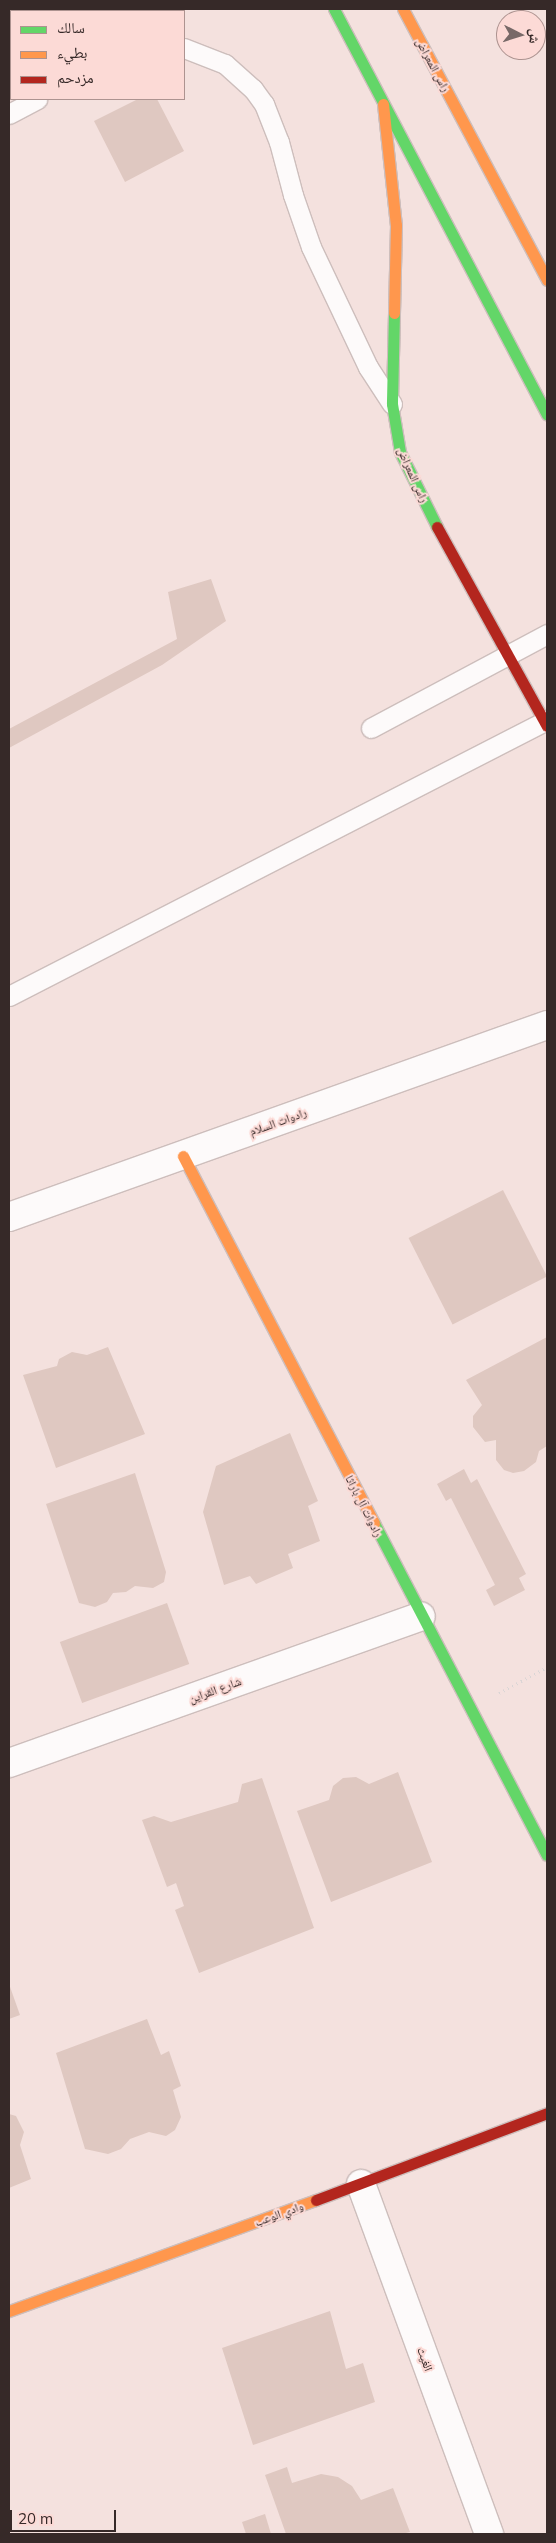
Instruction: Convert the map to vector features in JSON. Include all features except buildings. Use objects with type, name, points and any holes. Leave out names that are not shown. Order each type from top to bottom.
[{"type":"street","name":"راس المعراض","points":[[334,9],[547,414]]},
{"type":"street","name":"راس المعراض","points":[[403,9],[547,280]]},
{"type":"street","name":"راس المعراض","points":[[383,104],[396,225],[392,404],[400,452],[420,495],[510,653],[546,723]]},
{"type":"street","name":"رادوات السلام","points":[[9,1217],[547,1025]]},
{"type":"street","name":"رادوات آل باراثا","points":[[183,1156],[547,1855]]},
{"type":"street","name":"شارع القراين","points":[[9,1763],[421,1616]]},
{"type":"street","name":"وادي الوعب","points":[[9,2311],[361,2184],[547,2113]]},
{"type":"street","name":"الغيث","points":[[361,2184],[489,2534]]},
{"type":"lane","points":[[185,48],[225,64],[253,89],[264,104],[279,142],[293,195],[311,247],[368,366],[392,404]]},
{"type":"lane","points":[[9,114],[35,100]]},
{"type":"lane","points":[[371,728],[547,634]]},
{"type":"lane","points":[[9,996],[546,723]]},
{"type":"path","points":[[470,1708],[547,1667]]},
{"type":"traffic: fast","points":[[334,9],[547,414]]},
{"type":"traffic: fast","points":[[394,313],[392,404],[400,452],[437,527]]},
{"type":"traffic: fast","points":[[374,1523],[547,1855]]},
{"type":"traffic: slow","points":[[403,9],[547,280]]},
{"type":"traffic: slow","points":[[383,104],[396,225],[394,313]]},
{"type":"traffic: slow","points":[[183,1156],[374,1523]]},
{"type":"traffic: slow","points":[[9,2311],[316,2200]]},
{"type":"traffic: jam","points":[[437,527],[547,726]]},
{"type":"traffic: jam","points":[[316,2200],[547,2113]]}]
